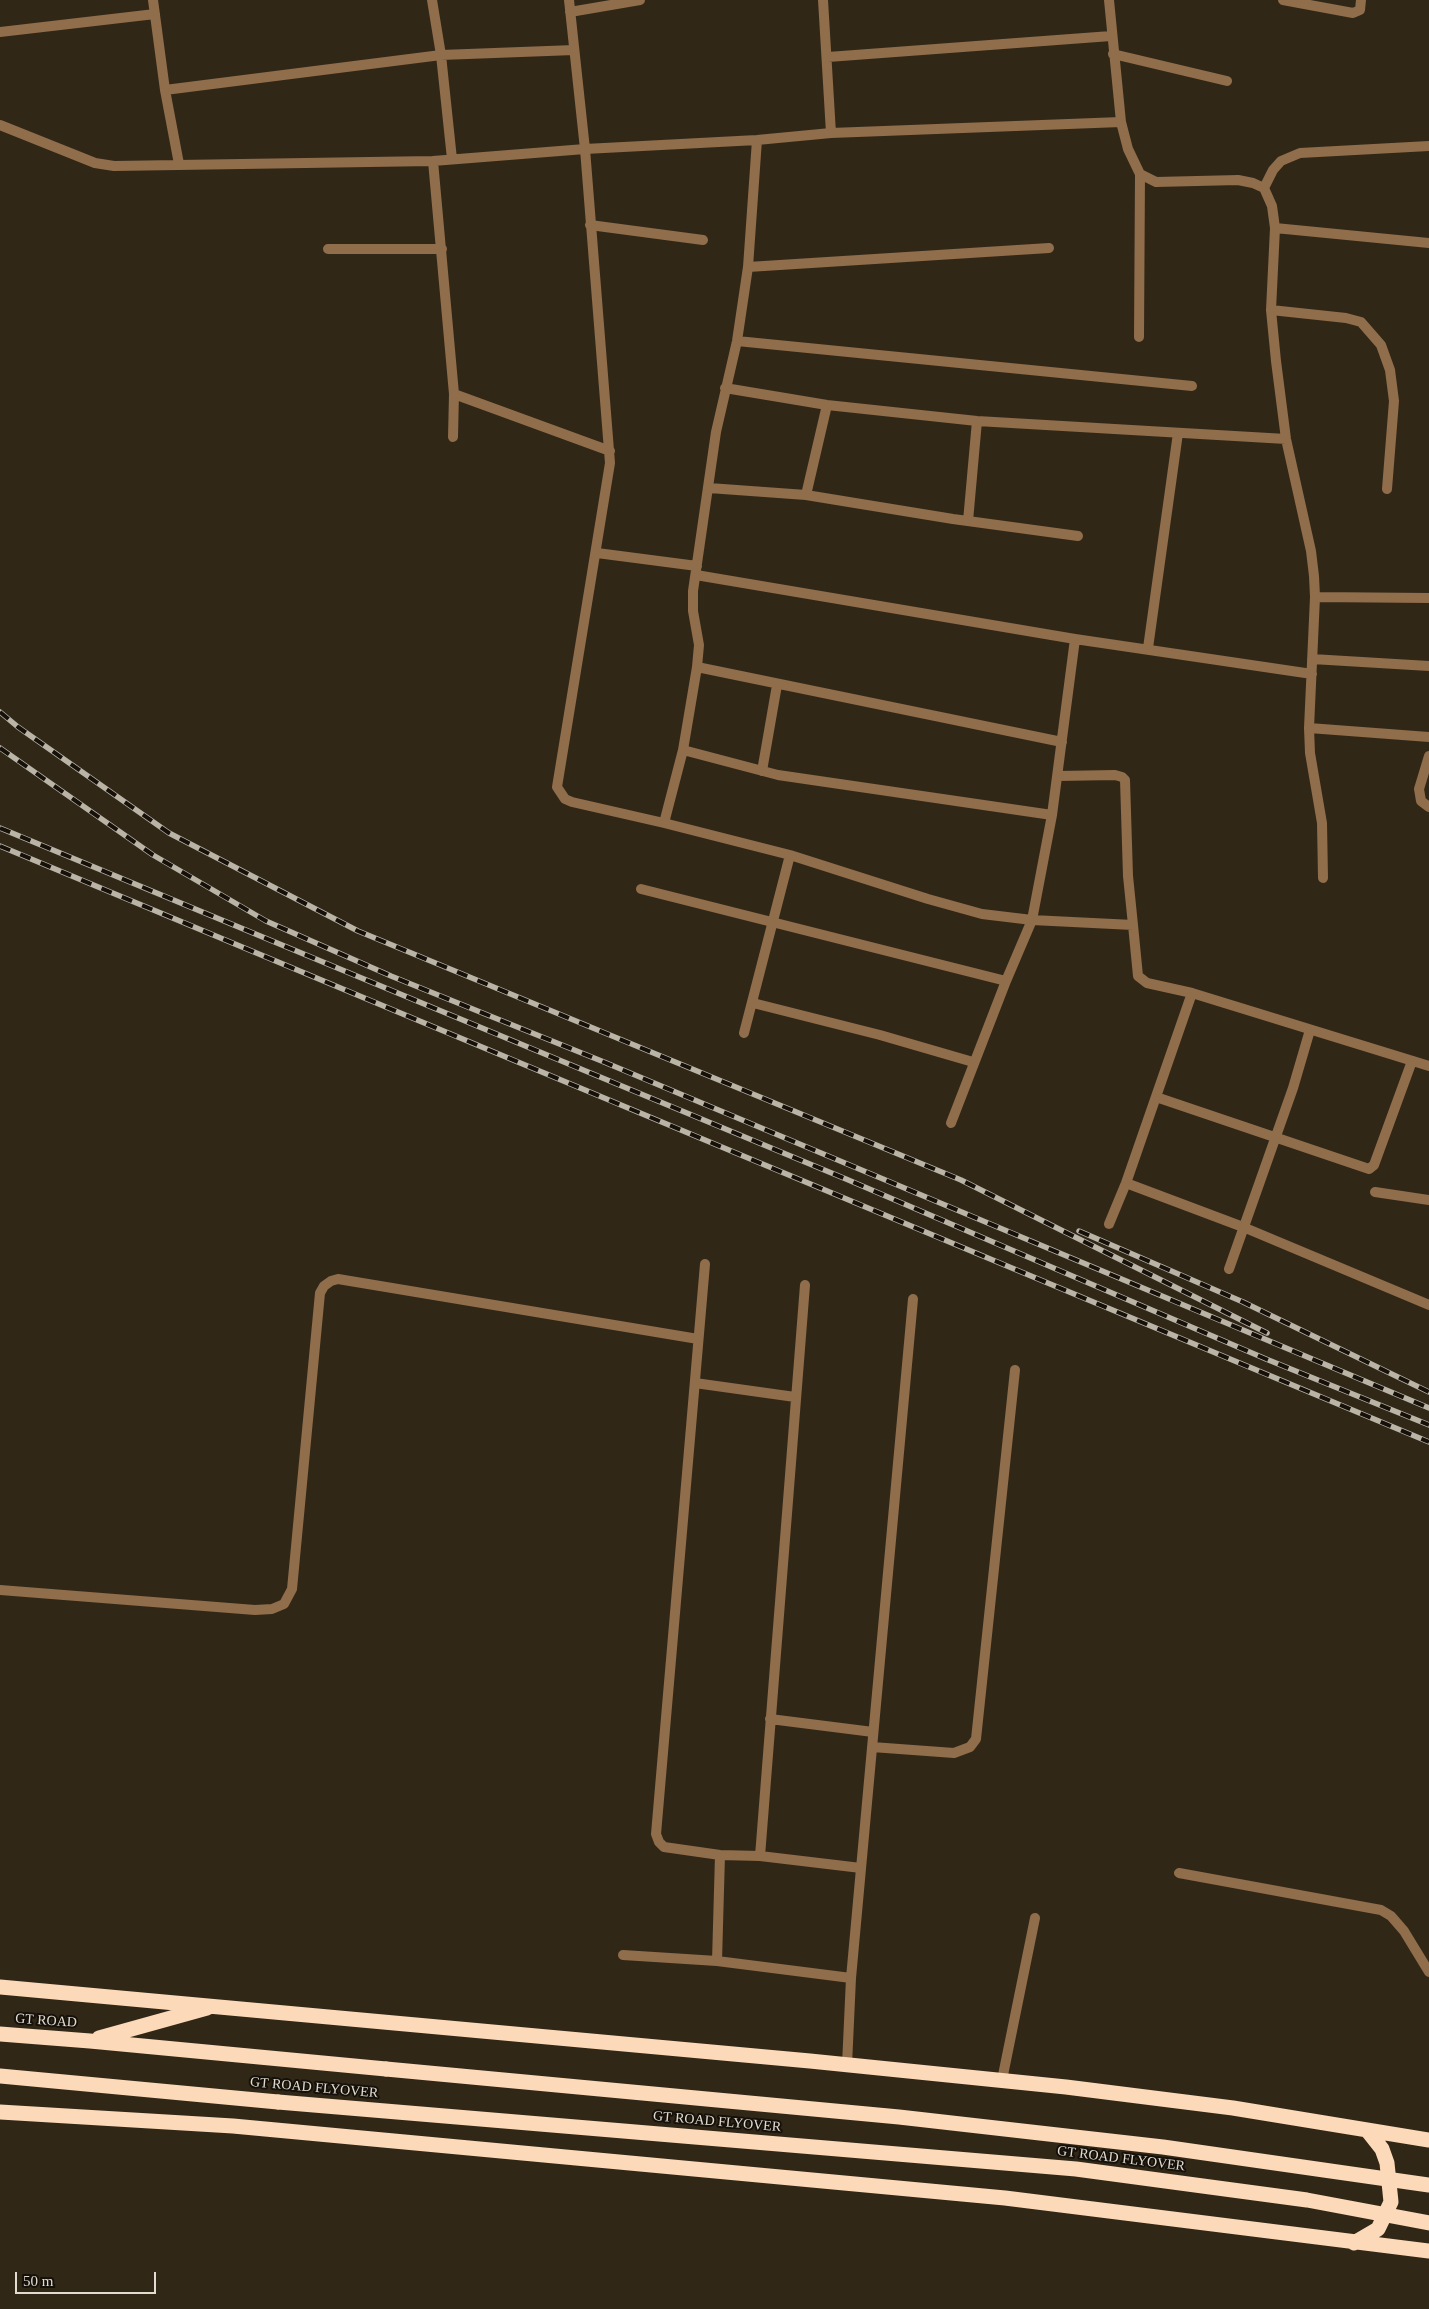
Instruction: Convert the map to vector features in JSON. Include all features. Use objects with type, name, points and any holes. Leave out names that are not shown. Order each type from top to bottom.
[{"type":"highway","points":[[0,1987],[217,2005],[1002,2080],[1233,2108],[1429,2140]]},
{"type":"highway","points":[[90,2041],[217,2005]]},
{"type":"highway","name":"GT ROAD","points":[[0,2034],[90,2041]]},
{"type":"highway","name":"GT ROAD FLYOVER","points":[[90,2041],[899,2116],[1163,2147],[1429,2185]]},
{"type":"highway","name":"GT ROAD FLYOVER","points":[[0,2076],[278,2102],[1076,2169],[1307,2200],[1429,2223]]},
{"type":"highway","points":[[0,2112],[233,2126],[1004,2198],[1429,2251]]},
{"type":"highway","points":[[1354,2243],[1378,2229],[1391,2202],[1387,2163],[1382,2149],[1367,2130]]},
{"type":"street","points":[[153,0],[165,90],[179,164]]},
{"type":"street","points":[[432,0],[441,55],[452,160]]},
{"type":"street","points":[[569,0],[585,149],[610,451],[597,552],[557,786],[559,793],[572,802],[664,823],[790,856],[982,914],[1032,920],[1133,925]]},
{"type":"street","points":[[570,12],[640,0]]},
{"type":"street","points":[[823,0],[828,57],[830,133]]},
{"type":"street","points":[[1109,0],[1111,36],[1121,122],[1128,149],[1140,174],[1139,337]]},
{"type":"street","points":[[1283,0],[1353,13],[1360,10],[1361,0]]},
{"type":"street","points":[[0,32],[155,14]]},
{"type":"street","points":[[828,57],[1111,36]]},
{"type":"street","points":[[165,90],[441,55],[574,50]]},
{"type":"street","points":[[1113,54],[1228,81]]},
{"type":"street","points":[[0,125],[94,163],[114,166],[434,161],[585,149],[757,140],[830,133],[1121,122]]},
{"type":"street","points":[[664,823],[683,750],[697,667],[699,645],[693,611],[696,570],[716,432],[737,342],[748,266],[757,140]]},
{"type":"street","points":[[1264,188],[1273,170],[1281,160],[1290,155],[1429,146]]},
{"type":"street","points":[[434,161],[454,394],[454,437]]},
{"type":"street","points":[[1140,174],[1156,182],[1238,180],[1264,188],[1272,206],[1276,228],[1272,310],[1276,361],[1286,439],[1311,551],[1315,597],[1309,728],[1310,753],[1322,823],[1323,878]]},
{"type":"street","points":[[590,225],[703,240]]},
{"type":"street","points":[[1276,228],[1429,243]]},
{"type":"street","points":[[748,266],[1049,248]]},
{"type":"street","points":[[328,249],[442,249]]},
{"type":"street","points":[[1272,310],[1361,322],[1381,345],[1390,370],[1394,400],[1387,489]]},
{"type":"street","points":[[737,342],[1192,386]]},
{"type":"street","points":[[725,388],[827,405],[977,421],[1286,439]]},
{"type":"street","points":[[454,394],[610,451]]},
{"type":"street","points":[[806,495],[827,405]]},
{"type":"street","points":[[968,521],[977,421]]},
{"type":"street","points":[[1148,648],[1178,433]]},
{"type":"street","points":[[709,488],[806,495],[968,521],[1078,536]]},
{"type":"street","points":[[597,552],[1075,639],[1148,648],[1312,674]]},
{"type":"street","points":[[1315,597],[1429,598]]},
{"type":"street","points":[[951,1123],[973,1062],[1032,920],[1058,776],[1075,639]]},
{"type":"street","points":[[1312,659],[1429,666]]},
{"type":"street","points":[[697,667],[777,685],[1062,742]]},
{"type":"street","points":[[762,771],[777,685]]},
{"type":"street","points":[[1309,728],[1429,737]]},
{"type":"street","points":[[683,750],[762,771],[1052,815]]},
{"type":"street","points":[[1429,756],[1419,789],[1422,801],[1429,807]]},
{"type":"street","points":[[1058,776],[1115,775],[1125,780],[1128,876],[1137,970],[1141,980],[1192,993],[1429,1066]]},
{"type":"street","points":[[744,1032],[790,856]]},
{"type":"street","points":[[641,889],[1006,981]]},
{"type":"street","points":[[1108,1224],[1126,1183],[1192,993]]},
{"type":"street","points":[[753,1003],[880,1035],[973,1062]]},
{"type":"street","points":[[1230,1269],[1310,1030]]},
{"type":"street","points":[[1156,1097],[1276,1136],[1360,1168],[1369,1169],[1374,1165],[1412,1062]]},
{"type":"street","points":[[1126,1183],[1243,1227],[1429,1305]]},
{"type":"street","points":[[1374,1192],[1429,1200]]},
{"type":"street","points":[[705,1264],[656,1834],[659,1842],[664,1846],[720,1855],[760,1856],[861,1868]]},
{"type":"street","points":[[0,1590],[254,1610],[272,1610],[284,1604],[292,1589],[320,1293],[324,1286],[331,1281],[338,1279],[698,1339]]},
{"type":"street","points":[[760,1856],[805,1285]]},
{"type":"street","points":[[847,2064],[850,1978],[913,1299]]},
{"type":"street","points":[[872,1747],[954,1753],[970,1747],[976,1739],[1015,1370]]},
{"type":"street","points":[[694,1383],[795,1397]]},
{"type":"street","points":[[770,1719],[873,1732]]},
{"type":"street","points":[[717,1961],[720,1855]]},
{"type":"street","points":[[1179,1873],[1381,1910],[1391,1916],[1404,1932],[1429,1972]]},
{"type":"street","points":[[1002,2080],[1035,1918]]},
{"type":"street","points":[[623,1955],[717,1961],[850,1978]]},
{"type":"railway","points":[[0,712],[18,727],[169,833],[358,931],[961,1180],[1267,1333]]},
{"type":"railway","points":[[0,748],[153,855],[266,921],[391,976],[604,1062],[1429,1408]]},
{"type":"railway","points":[[0,828],[846,1179],[1266,1359],[1429,1425]]},
{"type":"railway","points":[[0,846],[1429,1442]]},
{"type":"railway","points":[[1079,1231],[1243,1302],[1429,1392]]}]
